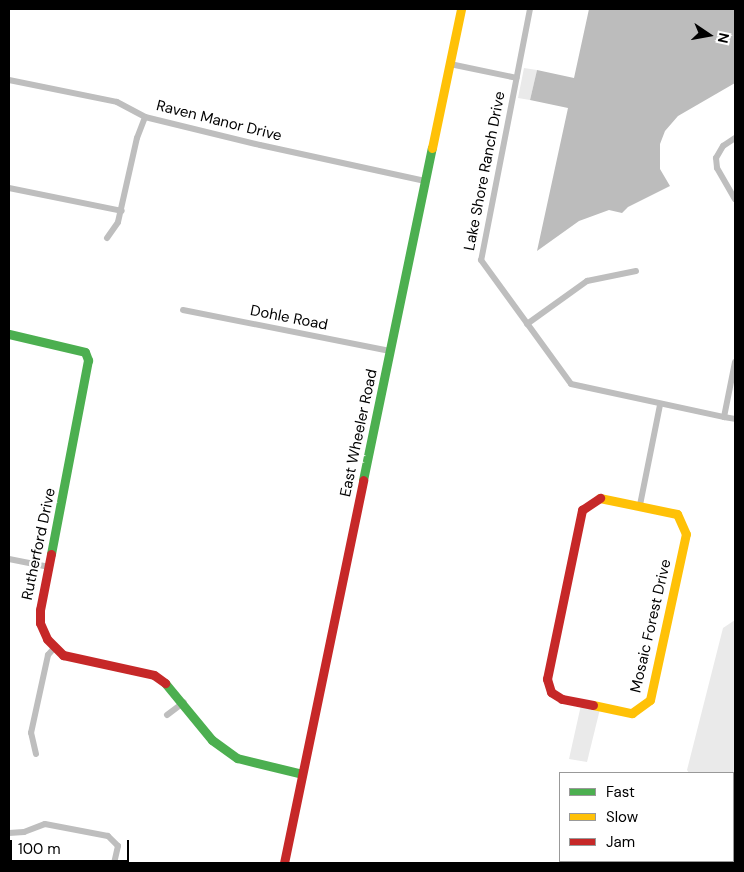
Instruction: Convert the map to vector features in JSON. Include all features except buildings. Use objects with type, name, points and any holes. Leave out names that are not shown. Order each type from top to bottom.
[{"type":"street","name":"East Wheeler Road","points":[[284,863],[461,9]]},
{"type":"street","name":"Lake Shore Ranch Drive","points":[[530,9],[481,260],[571,384],[660,405],[735,419]]},
{"type":"street","points":[[450,64],[516,78]]},
{"type":"street","name":"Raven Manor Drive","points":[[9,80],[117,102],[145,117],[425,181]]},
{"type":"street","points":[[107,238],[118,222],[122,211],[136,138],[145,117]]},
{"type":"street","points":[[735,138],[722,146],[716,158],[717,168],[735,199]]},
{"type":"street","points":[[9,188],[122,211]]},
{"type":"street","points":[[527,324],[587,281],[636,271]]},
{"type":"street","name":"Dohle Road","points":[[183,310],[390,351]]},
{"type":"street","name":"Rutherford Drive","points":[[9,334],[85,352],[88,360],[40,610],[40,623],[54,648]]},
{"type":"street","points":[[724,417],[735,362]]},
{"type":"street","points":[[640,505],[660,405]]},
{"type":"street","name":"Mosaic Forest Drive","points":[[600,498],[640,505],[677,514],[684,525],[686,534],[650,700],[632,713],[562,699],[551,692],[547,679],[582,510],[600,498]]},
{"type":"street","points":[[9,559],[49,567]]},
{"type":"street","points":[[36,754],[31,733],[48,655],[54,648],[77,659],[154,675],[167,684],[184,702],[212,740],[237,758],[302,774]]},
{"type":"street","points":[[167,715],[184,702]]},
{"type":"street","points":[[9,833],[24,832],[45,824],[108,836],[118,846],[114,863]]},
{"type":"shaded area","points":[[589,9],[735,9],[735,83],[678,116],[665,131],[660,144],[660,169],[670,186],[628,207],[622,213],[609,210],[579,221],[537,251],[568,108],[530,100],[537,70],[574,78]]},
{"type":"shaded area","points":[[524,68],[537,70],[530,100],[518,98]]},
{"type":"shaded area","points":[[735,620],[735,857],[734,772],[688,772],[687,770],[723,628]]},
{"type":"shaded area","points":[[581,705],[600,709],[587,762],[569,759]]},
{"type":"traffic: fast","points":[[363,480],[432,148]]},
{"type":"traffic: fast","points":[[9,334],[85,352],[88,360],[51,554]]},
{"type":"traffic: fast","points":[[165,683],[212,740],[237,758],[302,774]]},
{"type":"traffic: slow","points":[[432,148],[461,9]]},
{"type":"traffic: slow","points":[[593,705],[632,713],[650,700],[686,534],[677,514],[600,498]]},
{"type":"traffic: jam","points":[[284,863],[363,480]]},
{"type":"traffic: jam","points":[[593,705],[562,699],[551,692],[547,679],[582,510],[600,498]]},
{"type":"traffic: jam","points":[[51,554],[40,610],[40,623],[47,639],[63,655],[154,675],[165,683]]}]
